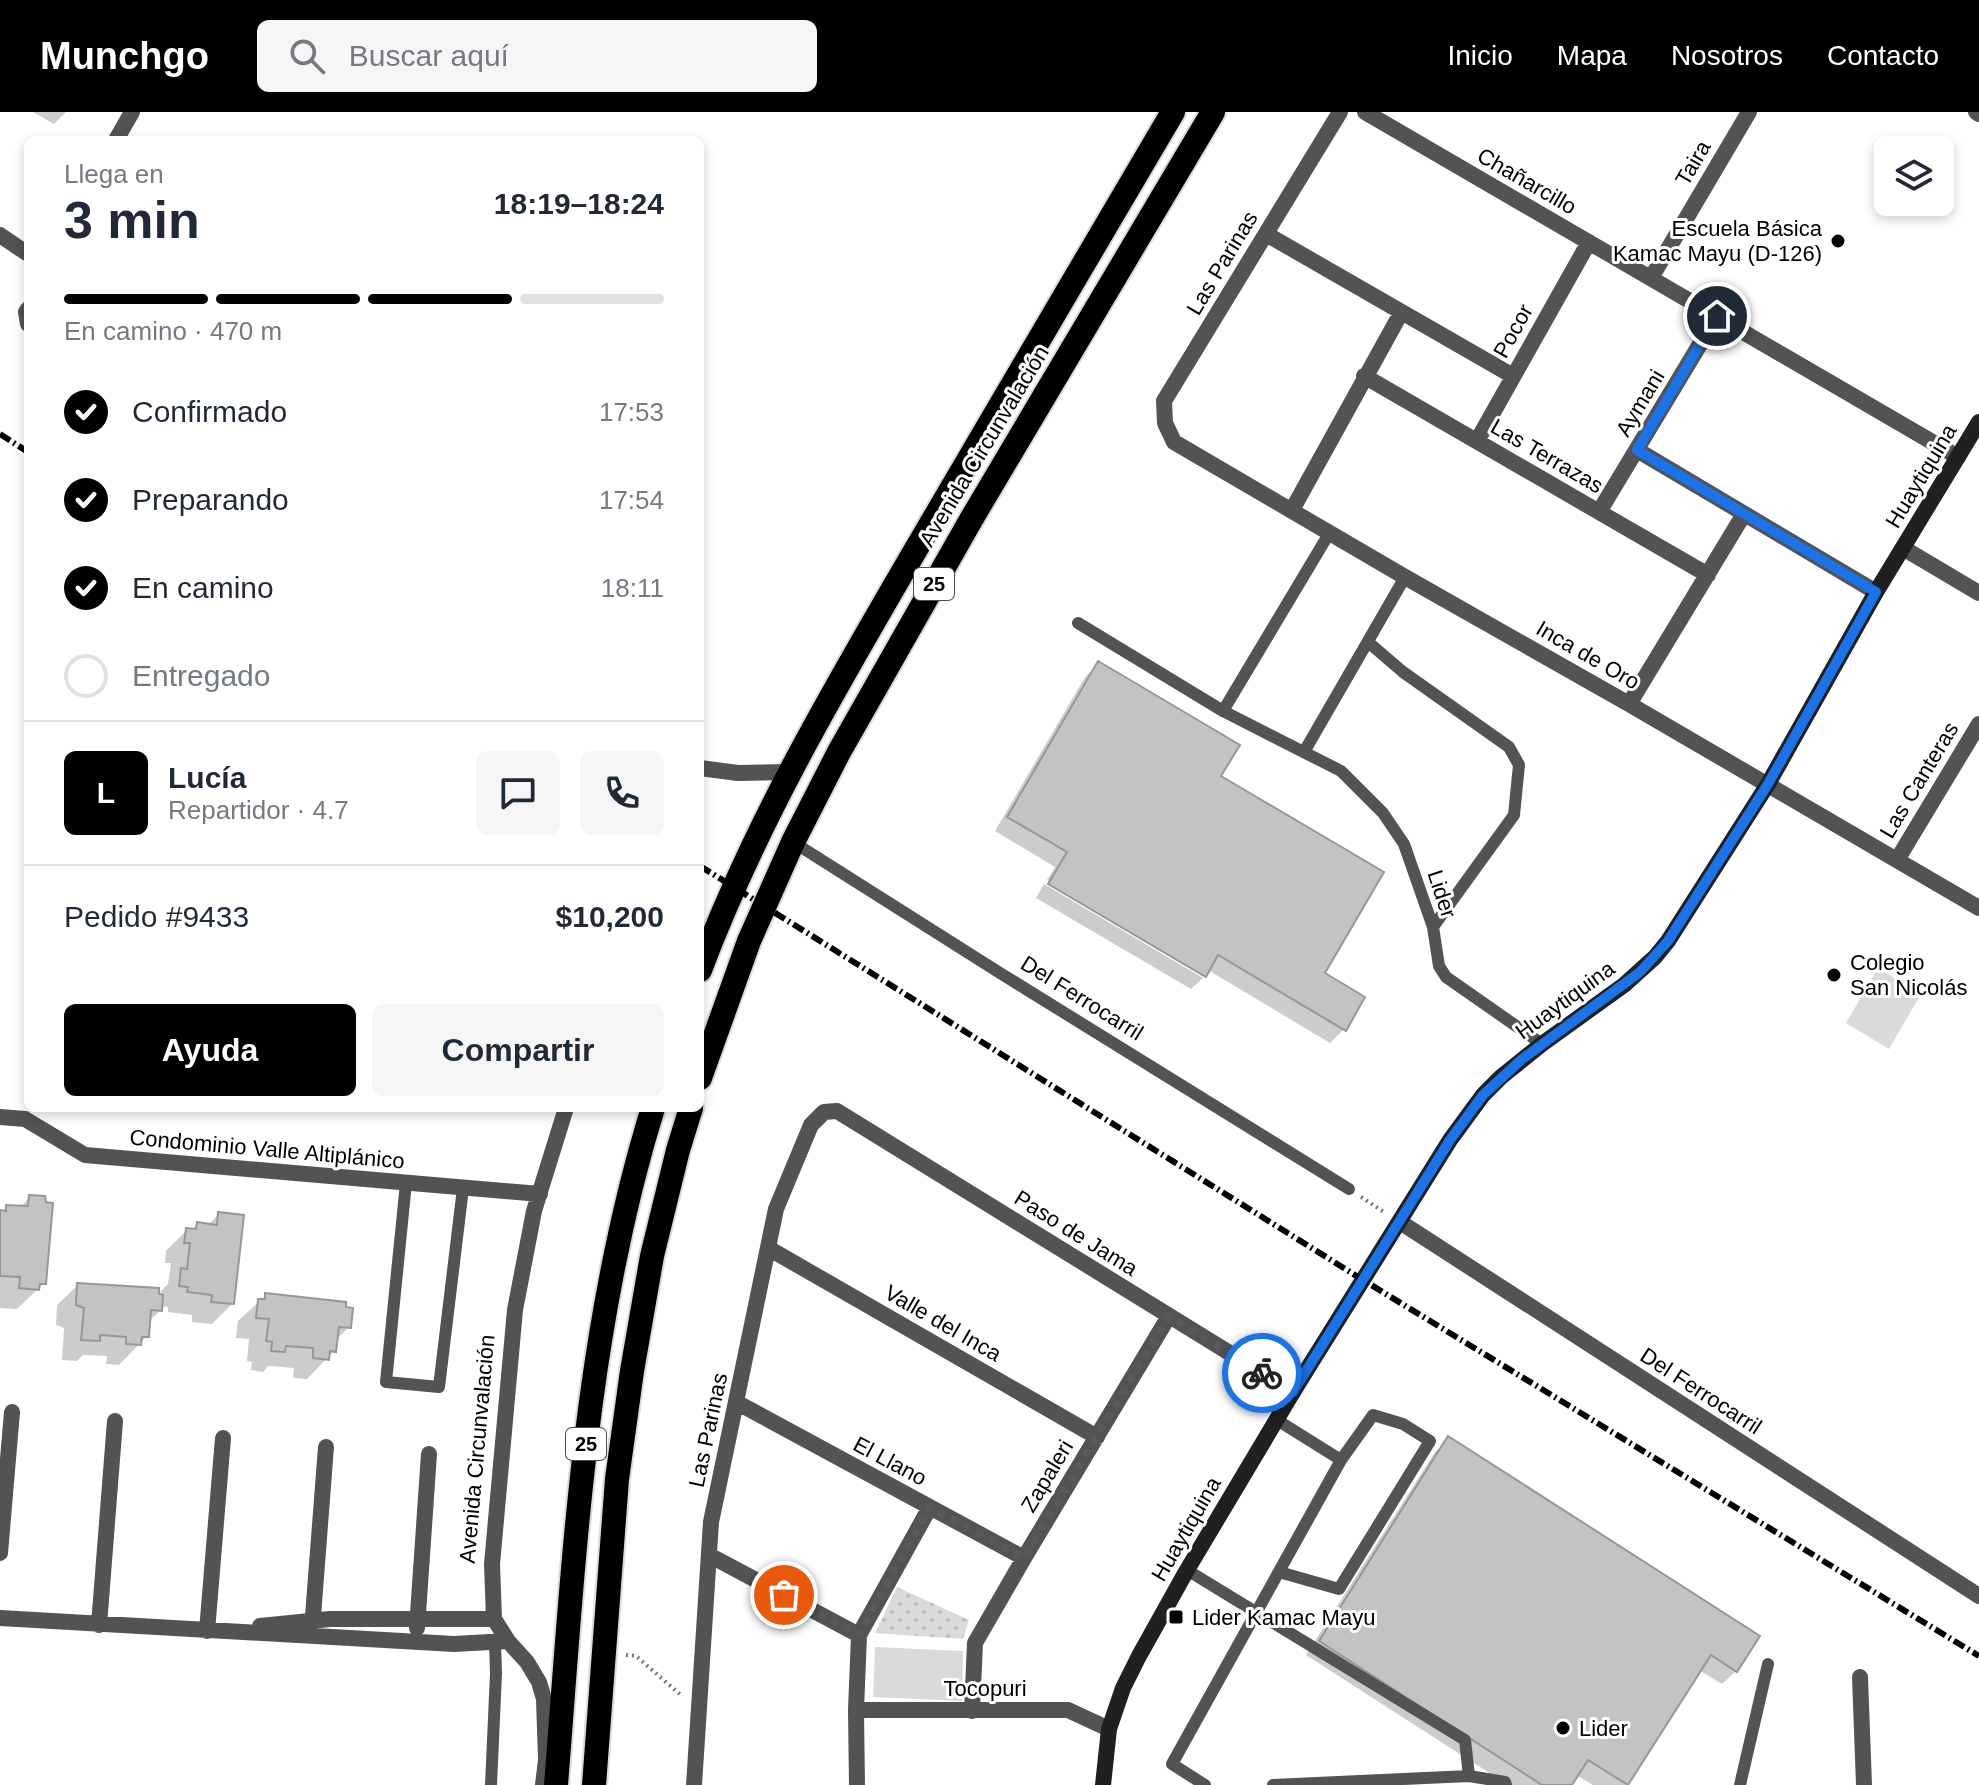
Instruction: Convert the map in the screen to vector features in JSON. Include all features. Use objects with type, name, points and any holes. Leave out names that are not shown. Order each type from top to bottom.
[{"type":"highway","name":"Avenida Circunvalación","points":[[704,956],[789,772],[883,605],[1173,112]]},
{"type":"highway","name":"Avenida Circunvalación","points":[[704,1067],[749,941],[793,842],[839,752],[896,648],[1213,112]]},
{"type":"highway","name":"25","points":[[556,1785],[578,1512],[603,1319],[630,1190],[652,1112]]},
{"type":"highway","name":"25","points":[[594,1785],[617,1479],[629,1386],[652,1256],[690,1112]]},
{"type":"street","points":[[118,136],[132,112]]},
{"type":"street","name":"Las Parinas","points":[[1174,442],[1165,423],[1164,401],[1340,112]]},
{"type":"street","name":"Chañarcillo","points":[[1365,112],[1958,457]]},
{"type":"street","name":"Taira","points":[[1651,278],[1749,112]]},
{"type":"street","points":[[1266,234],[1513,376]]},
{"type":"street","points":[[0,235],[24,251]]},
{"type":"street","name":"Pocor","points":[[1477,441],[1589,242]]},
{"type":"street","points":[[1292,510],[1401,313]]},
{"type":"street","name":"Aymani","points":[[1599,512],[1717,316]]},
{"type":"street","name":"Las Terrazas","points":[[1364,376],[1708,575]]},
{"type":"street","name":"Huaytiquina","points":[[1103,1785],[1109,1729],[1123,1688],[1187,1570],[1293,1392],[1466,1117],[1501,1077],[1624,985],[1655,957],[1680,925],[1768,784],[1876,592],[1978,426]]},
{"type":"street","name":"Inca de Oro","points":[[1174,442],[1979,908]]},
{"type":"street","points":[[1637,450],[1876,592]]},
{"type":"street","points":[[1629,704],[1744,514]]},
{"type":"street","points":[[1903,548],[1979,593]]},
{"type":"street","name":"Las Canteras","points":[[1897,860],[1979,724]]},
{"type":"street","points":[[704,769],[738,773],[789,772]]},
{"type":"street","name":"Las Parinas","points":[[694,1785],[711,1522],[776,1209],[811,1125],[824,1112],[837,1111]]},
{"type":"street","name":"Paso de Jama","points":[[837,1111],[1293,1392]]},
{"type":"street","name":"Avenida Circunvalación","points":[[494,1619],[492,1564],[515,1310],[534,1211],[565,1112]]},
{"type":"street","name":"Condominio Valle Altiplánico","points":[[0,1117],[25,1119],[85,1155],[540,1194]]},
{"type":"street","name":"Del Ferrocarril","points":[[1400,1222],[1979,1596]]},
{"type":"street","name":"Valle del Inca","points":[[768,1248],[1097,1437]]},
{"type":"street","name":"Zapaleri","points":[[972,1711],[975,1643],[1169,1316]]},
{"type":"street","name":"El Llano","points":[[736,1402],[1024,1558]]},
{"type":"street","points":[[0,1553],[12,1412]]},
{"type":"street","points":[[99,1625],[115,1421]]},
{"type":"street","points":[[207,1631],[223,1438]]},
{"type":"street","points":[[312,1629],[326,1447]]},
{"type":"street","points":[[415,1642],[429,1454]]},
{"type":"street","points":[[857,1785],[859,1635],[930,1507]]},
{"type":"street","points":[[709,1555],[859,1635]]},
{"type":"street","points":[[0,1618],[207,1631],[312,1629],[418,1619],[494,1619],[501,1642],[527,1662],[539,1682],[544,1699],[546,1760],[543,1785]]},
{"type":"street","points":[[312,1629],[415,1642],[501,1642]]},
{"type":"street","points":[[1860,1677],[1864,1785]]},
{"type":"street","name":"Tocopuri","points":[[856,1710],[1068,1710],[1109,1729]]},
{"type":"lane","points":[[1223,711],[1330,532]]},
{"type":"lane","points":[[1304,752],[1405,577]]},
{"type":"lane","name":"Lider","points":[[1078,623],[1223,711],[1341,771],[1383,813],[1404,844],[1433,927],[1439,966],[1446,977],[1542,1044]]},
{"type":"lane","points":[[1368,642],[1403,672],[1509,747],[1519,765],[1514,815],[1433,927]]},
{"type":"lane","name":"Del Ferrocarril","points":[[793,842],[1349,1189]]},
{"type":"lane","points":[[406,1183],[386,1382],[439,1387],[463,1188]]},
{"type":"lane","points":[[1205,1785],[1172,1764],[1341,1460],[1373,1415],[1403,1424],[1430,1441],[1339,1589],[1279,1572]]},
{"type":"lane","points":[[1277,1420],[1341,1460]]},
{"type":"lane","points":[[1187,1570],[1465,1740],[1469,1776]]},
{"type":"lane","points":[[491,1785],[496,1673],[501,1642]]},
{"type":"lane","points":[[1740,1785],[1768,1664]]},
{"type":"lane","points":[[1273,1785],[1393,1782],[1469,1776],[1505,1782],[1506,1785]]},
{"type":"path","points":[[1349,1189],[1400,1222]]},
{"type":"shaded area","points":[[1878,968],[1921,994],[1889,1049],[1846,1023]]},
{"type":"shaded area","points":[[897,1587],[969,1620],[963,1639],[875,1633]]},
{"type":"shaded area","points":[[875,1647],[963,1651],[962,1701],[873,1697]]},
{"type":"building","points":[[1098,661],[1240,745],[1221,776],[1384,872],[1325,973],[1365,997],[1346,1031],[1218,955],[1206,977],[1048,884],[1067,852],[1007,817]]},
{"type":"building","points":[[29,1195],[45,1196],[46,1202],[53,1203],[46,1284],[40,1284],[39,1290],[19,1288],[20,1277],[0,1276],[0,1210],[6,1211],[6,1205],[28,1206]]},
{"type":"building","points":[[218,1212],[244,1215],[234,1304],[211,1302],[212,1295],[187,1292],[188,1287],[179,1286],[181,1268],[187,1269],[190,1243],[184,1243],[186,1228],[196,1229],[197,1222],[217,1225]]},
{"type":"building","points":[[77,1283],[159,1288],[159,1294],[163,1295],[162,1311],[151,1310],[149,1337],[142,1337],[141,1345],[126,1344],[126,1337],[100,1335],[100,1341],[81,1340],[84,1308],[76,1305]]},
{"type":"building","points":[[265,1293],[346,1302],[346,1307],[353,1308],[351,1328],[339,1327],[336,1352],[330,1351],[329,1360],[313,1358],[313,1348],[286,1346],[285,1352],[271,1351],[272,1342],[266,1341],[269,1319],[256,1318],[258,1299],[265,1299]]},
{"type":"building","points":[[1448,1436],[1760,1636],[1737,1672],[1711,1655],[1628,1785],[1588,1760],[1572,1785],[1542,1785],[1319,1641]]},
{"type":"railway","points":[[0,434],[24,449]]},
{"type":"railway","points":[[704,868],[1363,1280],[1979,1656]]},
{"type":"way so far","points":[[784,1595],[859,1635],[930,1507],[1024,1558],[1169,1316],[1262,1373]]},
{"type":"place","name":"Escuela Básica Kamac Mayu (D-126)","points":[[1838,241]]},
{"type":"place","name":"Colegio San Nicolás","points":[[1834,975]]},
{"type":"place","name":"Lider Kamac Mayu","points":[[1176,1617]]},
{"type":"place","name":"Lider","points":[[1563,1728]]},
{"type":"route","points":[[1262,1373],[1293,1392],[1450,1140],[1483,1095],[1521,1060],[1640,972],[1668,941],[1768,784],[1876,592],[1637,450],[1717,316]]}]
